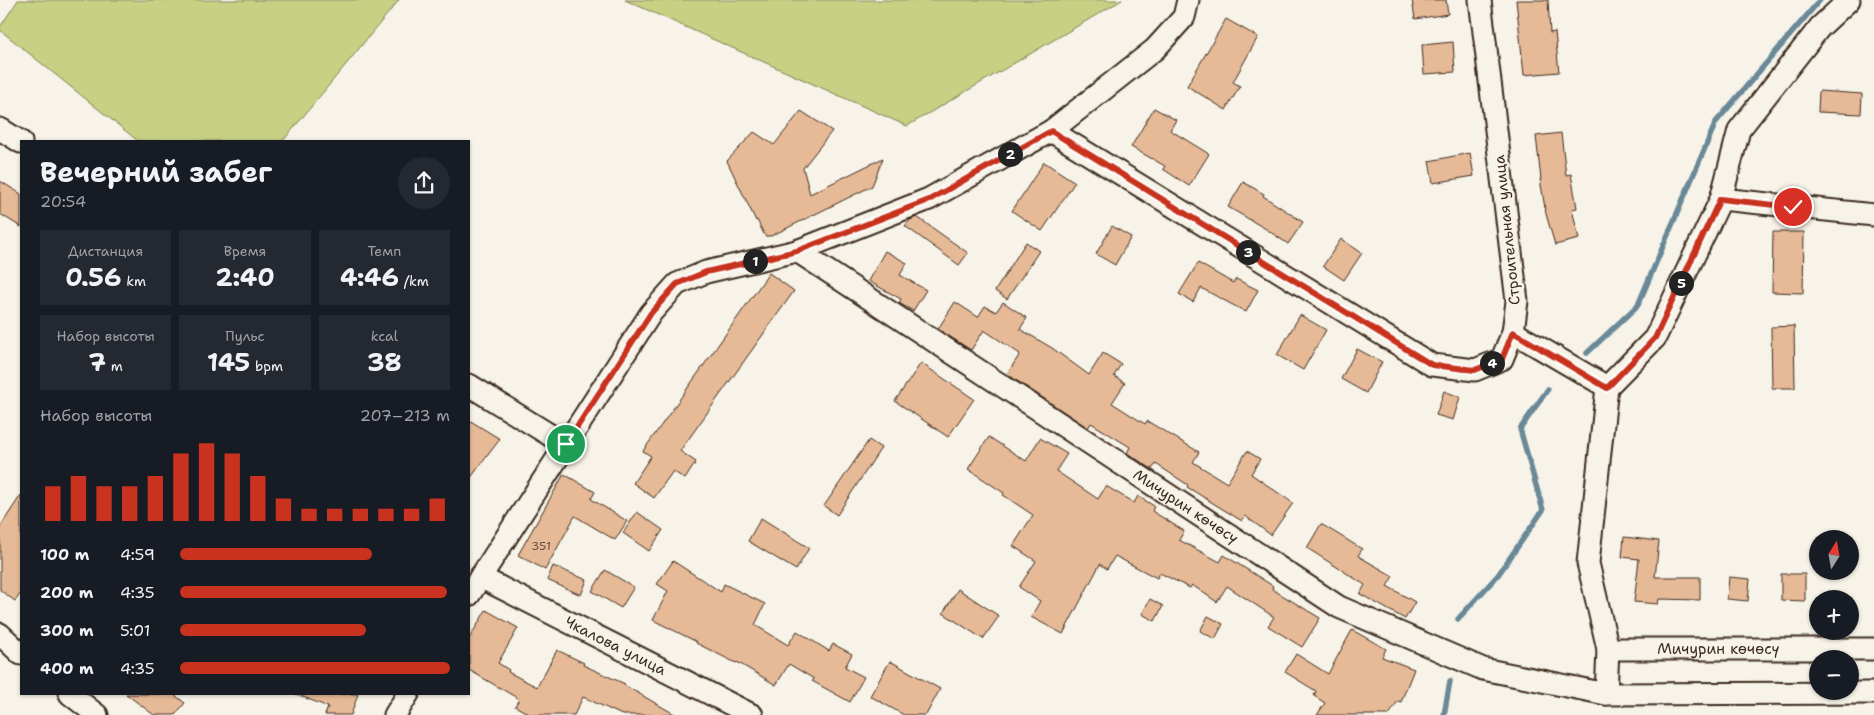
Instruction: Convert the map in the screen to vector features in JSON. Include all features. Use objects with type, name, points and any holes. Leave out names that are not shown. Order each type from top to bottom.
[{"type":"street","points":[[474,586],[651,313],[677,284],[706,272],[797,251],[929,200],[1051,131],[1155,49],[1184,17],[1188,0]]},
{"type":"street","name":"Строительная улица","points":[[1051,131],[1432,365],[1475,370],[1502,359],[1513,332],[1517,302],[1480,0]]},
{"type":"street","points":[[1606,694],[1608,649],[1588,563],[1607,388],[1655,338],[1720,199],[1739,130],[1820,27],[1849,0]]},
{"type":"street","points":[[0,129],[20,141]]},
{"type":"street","points":[[1720,199],[1874,215]]},
{"type":"street","name":"Мичурин көчөсү","points":[[797,251],[1339,607],[1483,669],[1606,694],[1874,693]]},
{"type":"street","points":[[1513,332],[1607,388]]},
{"type":"street","points":[[470,386],[566,444]]},
{"type":"street","name":"Чкалова улица","points":[[474,586],[752,715]]},
{"type":"street","points":[[0,634],[20,653]]},
{"type":"street","name":"Мичурин көчөсү","points":[[1608,649],[1874,648]]},
{"type":"street","points":[[71,695],[97,715]]},
{"type":"street","points":[[395,715],[407,695]]},
{"type":"green space","points":[[18,0],[399,0],[284,140],[137,140],[0,30],[0,27]]},
{"type":"green space","points":[[625,0],[1122,0],[907,126]]},
{"type":"building","points":[[1412,0],[1446,0],[1448,14],[1415,19]]},
{"type":"building","points":[[1516,0],[1548,0],[1550,33],[1555,32],[1559,72],[1524,75]]},
{"type":"building","points":[[1226,19],[1258,37],[1233,82],[1240,86],[1226,110],[1187,86]]},
{"type":"building","points":[[1453,42],[1455,72],[1424,74],[1422,45]]},
{"type":"building","points":[[1819,91],[1862,94],[1861,114],[1818,112]]},
{"type":"building","points":[[1154,108],[1176,120],[1170,130],[1209,154],[1189,186],[1163,169],[1165,166],[1131,147]]},
{"type":"building","points":[[801,111],[832,131],[803,168],[810,194],[883,158],[872,186],[771,236],[765,236],[727,161],[754,132],[774,145]]},
{"type":"building","points":[[1561,133],[1566,175],[1571,174],[1577,208],[1572,209],[1579,239],[1555,245],[1546,214],[1540,179],[1536,136]]},
{"type":"building","points":[[1470,153],[1474,176],[1433,183],[1429,161]]},
{"type":"building","points":[[1044,162],[1075,182],[1042,231],[1012,211]]},
{"type":"building","points":[[0,181],[20,193],[20,226],[0,214]]},
{"type":"building","points":[[1243,182],[1264,194],[1263,196],[1303,222],[1288,244],[1228,207]]},
{"type":"building","points":[[917,217],[968,253],[959,265],[905,226],[910,220]]},
{"type":"building","points":[[1112,226],[1131,237],[1115,265],[1096,254]]},
{"type":"building","points":[[1773,232],[1804,232],[1803,293],[1772,292]]},
{"type":"building","points":[[1341,239],[1362,253],[1344,280],[1323,266]]},
{"type":"building","points":[[1026,242],[1039,251],[1007,299],[995,291]]},
{"type":"building","points":[[885,251],[907,263],[900,275],[926,290],[913,311],[899,303],[901,299],[868,281]]},
{"type":"building","points":[[1198,263],[1233,283],[1236,279],[1258,290],[1246,312],[1201,288],[1193,302],[1179,294]]},
{"type":"building","points":[[769,273],[794,291],[680,451],[696,462],[685,479],[673,471],[654,498],[633,483],[651,456],[643,451]]},
{"type":"building","points":[[955,302],[978,317],[985,306],[996,312],[1003,302],[1027,318],[1020,329],[1052,348],[1089,375],[1103,353],[1121,364],[1114,376],[1125,383],[1112,403],[1145,424],[1147,421],[1199,452],[1193,462],[1227,483],[1247,451],[1260,459],[1251,474],[1293,503],[1271,535],[1245,516],[1242,521],[1187,487],[1188,485],[1156,464],[1152,469],[1127,453],[1130,447],[1091,423],[1088,428],[1007,374],[1020,354],[984,330],[971,350],[938,329]]},
{"type":"building","points":[[1300,315],[1326,330],[1303,370],[1277,355]]},
{"type":"building","points":[[1794,326],[1795,388],[1772,388],[1771,327]]},
{"type":"building","points":[[1357,349],[1382,362],[1366,393],[1341,379]]},
{"type":"building","points":[[921,363],[974,399],[948,437],[895,401]]},
{"type":"building","points":[[1444,391],[1460,397],[1453,420],[1436,415]]},
{"type":"building","points":[[470,421],[500,439],[470,479]]},
{"type":"building","points":[[989,437],[1026,461],[1040,438],[1067,454],[1056,471],[1098,499],[1106,486],[1134,503],[1138,496],[1154,506],[1152,511],[1184,531],[1179,540],[1220,562],[1224,555],[1273,586],[1272,589],[1320,618],[1302,647],[1268,626],[1274,617],[1227,586],[1217,602],[1192,585],[1190,588],[1160,573],[1157,578],[1115,556],[1107,569],[1100,564],[1063,634],[1031,617],[1040,601],[1019,587],[1036,561],[1013,546],[1033,515],[968,469]]},
{"type":"building","points":[[869,440],[881,448],[837,515],[824,506]]},
{"type":"building","points":[[564,474],[595,492],[591,499],[627,521],[615,540],[575,516],[545,570],[518,555]]},
{"type":"building","points":[[20,497],[20,594],[15,601],[0,590],[0,527]]},
{"type":"building","points":[[637,512],[663,530],[649,551],[623,533]]},
{"type":"building","points":[[761,518],[809,548],[796,570],[748,541]]},
{"type":"building","points":[[1321,524],[1362,549],[1358,556],[1393,576],[1387,586],[1415,602],[1405,619],[1360,594],[1365,585],[1307,548]]},
{"type":"building","points":[[1624,537],[1659,541],[1655,577],[1700,577],[1700,600],[1659,599],[1658,604],[1634,602],[1639,559],[1622,557]]},
{"type":"building","points":[[673,561],[721,592],[724,584],[765,604],[755,625],[788,645],[797,631],[829,651],[833,644],[852,654],[845,667],[864,677],[850,702],[812,681],[814,679],[789,664],[776,685],[737,662],[653,620],[668,591],[657,584]]},
{"type":"building","points":[[553,566],[587,580],[581,595],[547,580]]},
{"type":"building","points":[[605,570],[634,587],[621,608],[592,591]]},
{"type":"building","points":[[1781,574],[1805,574],[1805,601],[1781,600]]},
{"type":"building","points":[[1729,577],[1750,579],[1748,601],[1727,599]]},
{"type":"building","points":[[958,589],[999,616],[983,639],[943,613]]},
{"type":"building","points":[[1150,599],[1163,606],[1155,621],[1142,614]]},
{"type":"building","points":[[486,610],[518,628],[498,663],[509,670],[508,672],[537,687],[557,650],[584,663],[583,665],[625,684],[676,715],[622,715],[583,697],[574,715],[531,715],[515,706],[519,699],[470,671],[470,637]]},
{"type":"building","points":[[1208,616],[1223,624],[1215,639],[1200,631]]},
{"type":"building","points":[[1352,630],[1386,649],[1382,657],[1414,669],[1401,702],[1398,701],[1389,715],[1317,715],[1325,703],[1314,696],[1316,691],[1285,672],[1296,654],[1328,674]]},
{"type":"building","points":[[890,661],[940,689],[926,715],[904,715],[870,696]]},
{"type":"building","points":[[127,695],[174,695],[185,703],[175,715],[154,715]]},
{"type":"building","points":[[298,695],[358,695],[351,715],[325,715],[328,707]]},
{"type":"waterway","points":[[1587,353],[1638,305],[1716,122],[1820,0]]},
{"type":"waterway","points":[[1458,619],[1498,575],[1543,510],[1520,429],[1548,389]]},
{"type":"waterway","points":[[1444,715],[1450,681]]},
{"type":"route","points":[[566,444],[651,313],[677,284],[706,272],[797,251],[929,200],[1051,131],[1432,365],[1475,370],[1502,359],[1513,332],[1607,388],[1655,338],[1720,199],[1793,207]]}]
